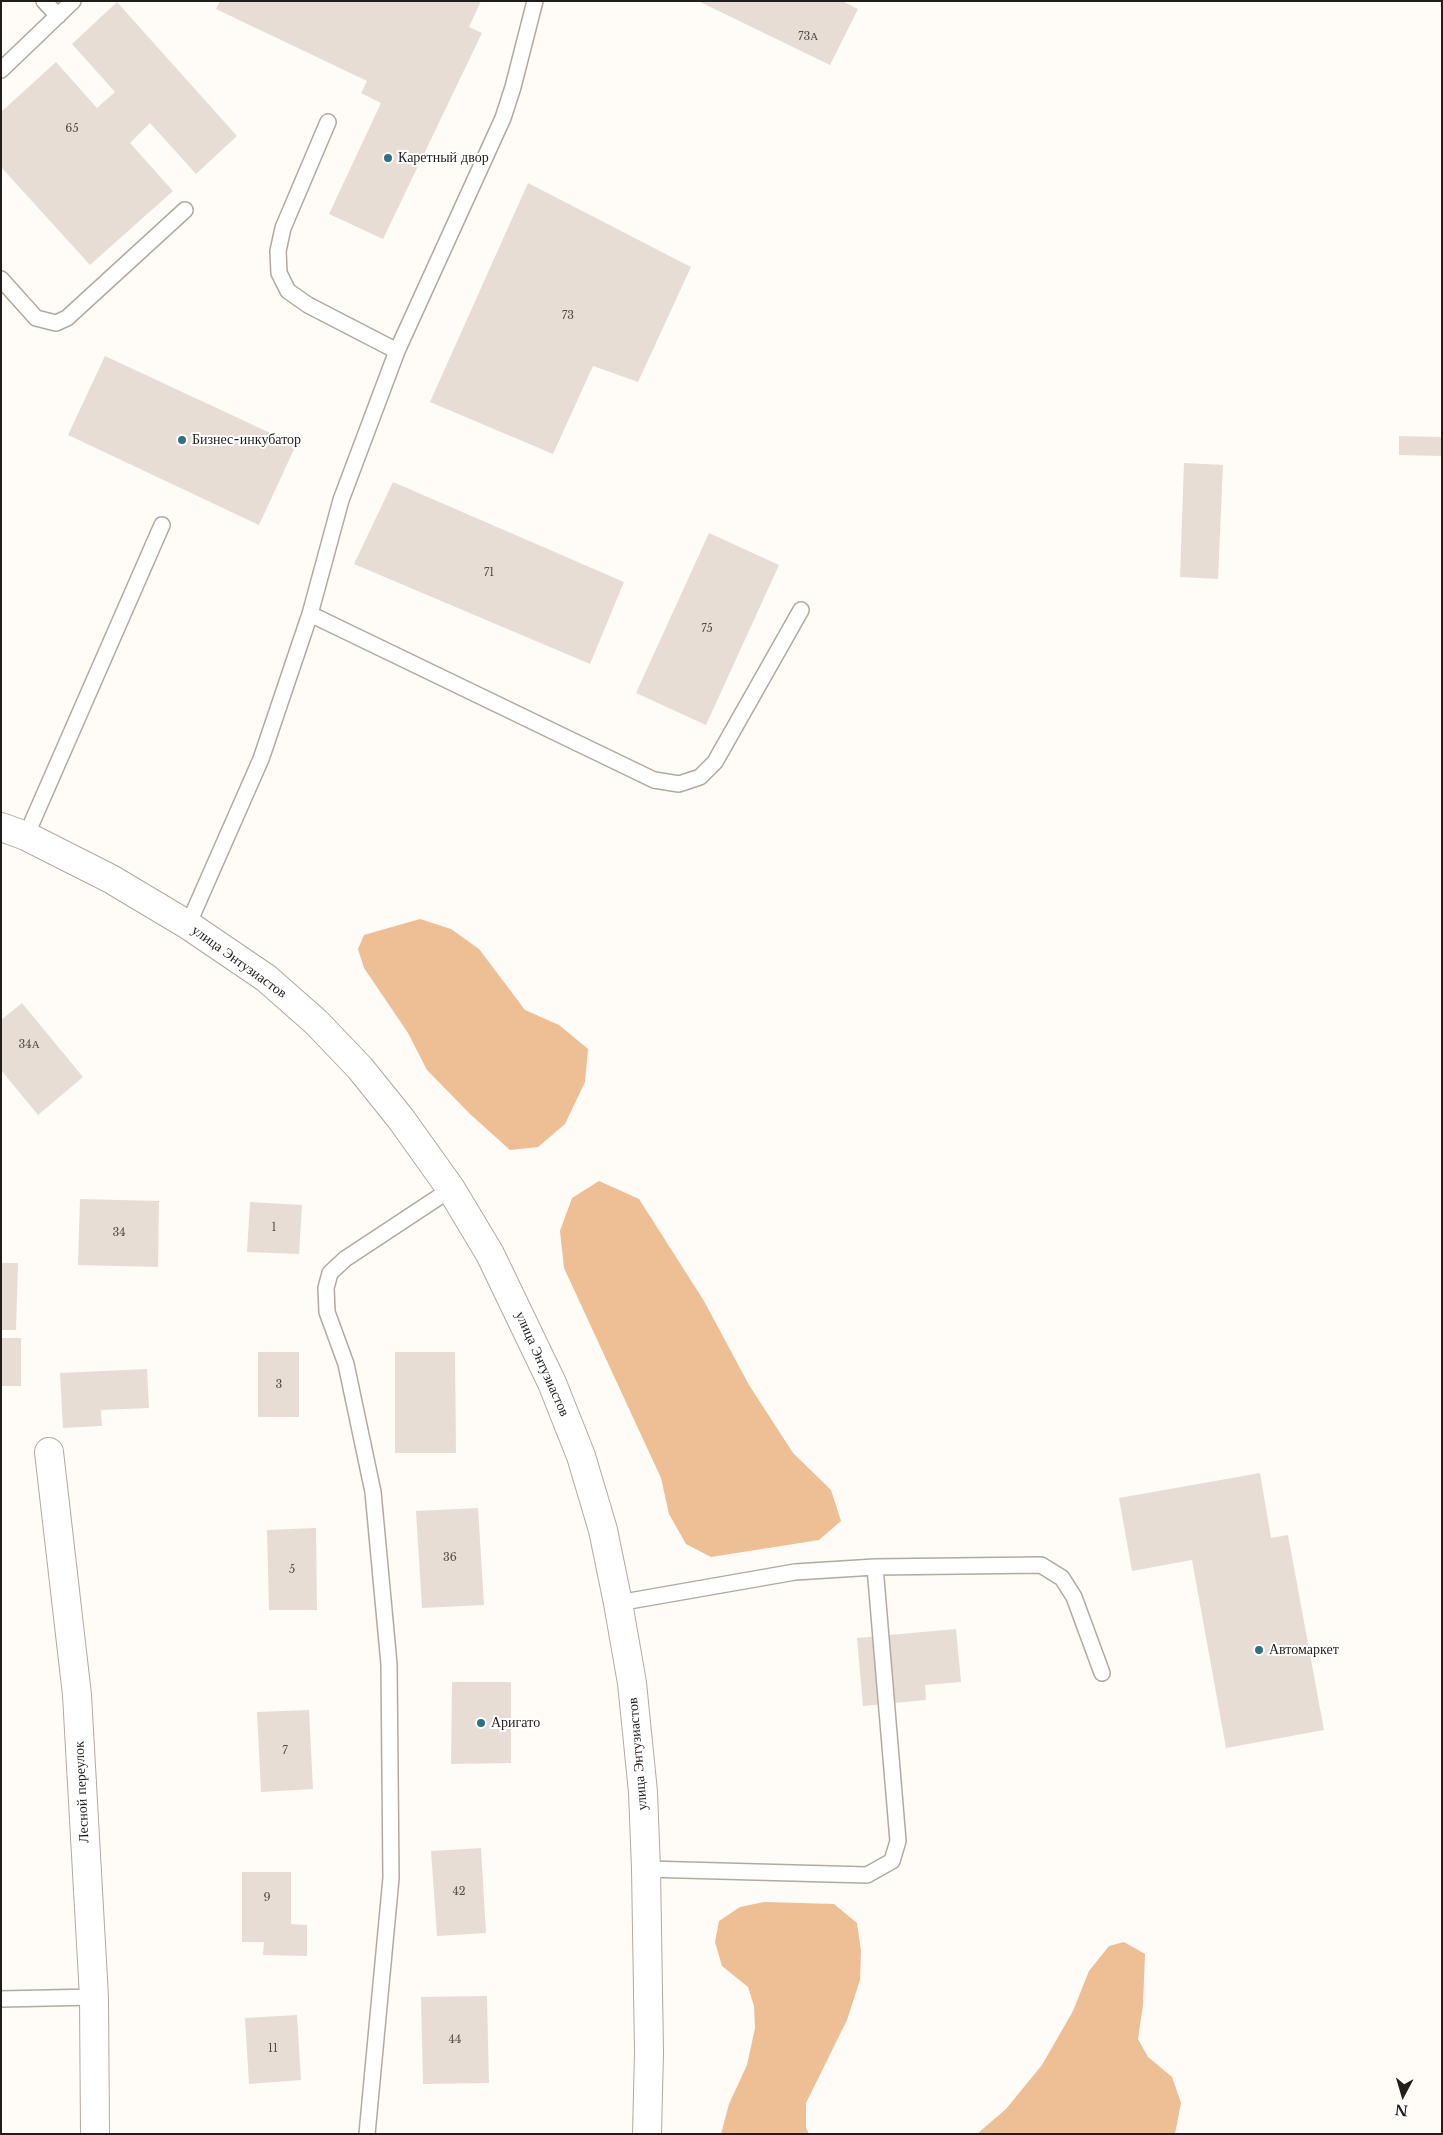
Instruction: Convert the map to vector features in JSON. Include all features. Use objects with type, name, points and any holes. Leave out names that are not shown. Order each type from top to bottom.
[{"type":"street","name":"улица Энтузиастов","points":[[14,832],[111,879],[188,925],[266,978],[316,1022],[360,1068],[389,1104],[452,1189],[490,1254],[552,1383],[581,1456],[603,1530],[618,1603],[632,1683],[638,1740],[646,1869],[647,2134]]},
{"type":"street","name":"Лесной переулок","points":[[49,1452],[77,1695],[94,1997],[95,2134]]},
{"type":"lane","points":[[44,1],[58,16]]},
{"type":"lane","points":[[1,70],[73,1]]},
{"type":"lane","points":[[188,925],[261,759],[310,614],[341,500],[397,351],[503,118],[535,1]]},
{"type":"lane","points":[[328,122],[283,228],[278,251],[279,273],[288,291],[308,305],[397,351]]},
{"type":"lane","points":[[1,279],[36,318],[56,323],[67,318],[185,210]]},
{"type":"lane","points":[[14,832],[162,525]]},
{"type":"lane","points":[[310,614],[654,780],[679,784],[700,777],[714,762],[801,610]]},
{"type":"lane","points":[[368,2134],[390,1878],[389,1664],[373,1492],[346,1364],[327,1312],[326,1288],[330,1273],[345,1259],[452,1189]]},
{"type":"lane","points":[[618,1603],[795,1572],[875,1567],[1041,1565],[1062,1578],[1074,1597],[1102,1673]]},
{"type":"lane","points":[[646,1869],[867,1875],[892,1861],[898,1841],[875,1567]]},
{"type":"lane","points":[[1,1999],[94,1997]]},
{"type":"shaded area","points":[[420,919],[451,929],[479,949],[525,1010],[559,1025],[588,1049],[585,1082],[565,1124],[538,1147],[510,1150],[470,1114],[427,1070],[408,1033],[364,968],[358,949],[364,935]]},
{"type":"shaded area","points":[[599,1181],[639,1199],[704,1301],[749,1385],[793,1453],[831,1490],[841,1521],[819,1540],[711,1557],[686,1544],[669,1514],[661,1478],[564,1268],[560,1231],[572,1198]]},
{"type":"shaded area","points":[[764,1902],[834,1904],[857,1923],[861,1951],[860,1980],[847,2020],[806,2103],[806,2128],[809,2134],[721,2134],[729,2104],[747,2065],[755,2028],[754,2006],[748,1987],[722,1966],[715,1942],[719,1921],[740,1907]]},
{"type":"shaded area","points":[[1124,1942],[1145,1954],[1143,2005],[1138,2039],[1148,2057],[1172,2077],[1181,2103],[1175,2134],[977,2134],[1006,2109],[1042,2065],[1073,2011],[1089,1971],[1109,1946]]},
{"type":"building","name":"Каретный двор","points":[[220,1],[481,1],[469,27],[482,33],[383,239],[329,214],[381,103],[361,93],[367,81],[216,9]]},
{"type":"building","points":[[698,1],[842,1],[858,9],[830,65]]},
{"type":"building","points":[[117,2],[237,136],[196,174],[150,123],[130,143],[173,191],[90,265],[1,167],[1,112],[56,62],[97,108],[115,92],[72,44]]},
{"type":"building","points":[[528,183],[691,267],[638,382],[593,366],[553,454],[430,402]]},
{"type":"building","name":"Бизнес-инкубатор","points":[[105,356],[296,445],[259,525],[68,435]]},
{"type":"building","points":[[1399,436],[1442,437],[1442,456],[1399,455]]},
{"type":"building","points":[[1184,463],[1223,465],[1218,579],[1180,577]]},
{"type":"building","points":[[393,482],[624,582],[590,664],[354,564]]},
{"type":"building","points":[[709,533],[779,565],[706,725],[636,693]]},
{"type":"building","points":[[22,1003],[83,1077],[38,1115],[1,1070],[1,1020]]},
{"type":"building","points":[[80,1199],[159,1201],[158,1267],[78,1265]]},
{"type":"building","points":[[250,1202],[302,1205],[299,1254],[247,1252]]},
{"type":"building","points":[[1,1263],[18,1263],[16,1330],[1,1330]]},
{"type":"building","points":[[1,1338],[21,1338],[21,1386],[1,1386]]},
{"type":"building","points":[[258,1352],[299,1352],[299,1417],[258,1417]]},
{"type":"building","points":[[395,1352],[455,1352],[456,1453],[395,1453]]},
{"type":"building","points":[[147,1369],[149,1408],[101,1410],[102,1426],[63,1428],[60,1373]]},
{"type":"building","name":"Автомаркет","points":[[1260,1473],[1271,1538],[1288,1535],[1324,1730],[1226,1748],[1192,1560],[1132,1571],[1119,1498]]},
{"type":"building","points":[[478,1508],[484,1605],[422,1608],[416,1511]]},
{"type":"building","points":[[316,1528],[317,1610],[269,1610],[267,1530]]},
{"type":"building","points":[[956,1629],[961,1682],[925,1685],[926,1700],[863,1706],[857,1638]]},
{"type":"building","name":"Аригато","points":[[452,1682],[511,1682],[511,1763],[451,1764]]},
{"type":"building","points":[[309,1710],[313,1789],[261,1792],[257,1712]]},
{"type":"building","points":[[481,1848],[486,1933],[437,1936],[431,1851]]},
{"type":"building","points":[[242,1872],[291,1872],[291,1924],[307,1925],[307,1956],[263,1955],[264,1942],[242,1942]]},
{"type":"building","points":[[487,1996],[489,2083],[423,2084],[421,1997]]},
{"type":"building","points":[[297,2015],[301,2080],[249,2084],[245,2018]]},
{"type":"place","name":"Каретный двор","points":[[388,158]]},
{"type":"place","name":"Бизнес-инкубатор","points":[[182,440]]},
{"type":"place","name":"Автомаркет","points":[[1259,1650]]},
{"type":"place","name":"Аригато","points":[[481,1723]]}]
